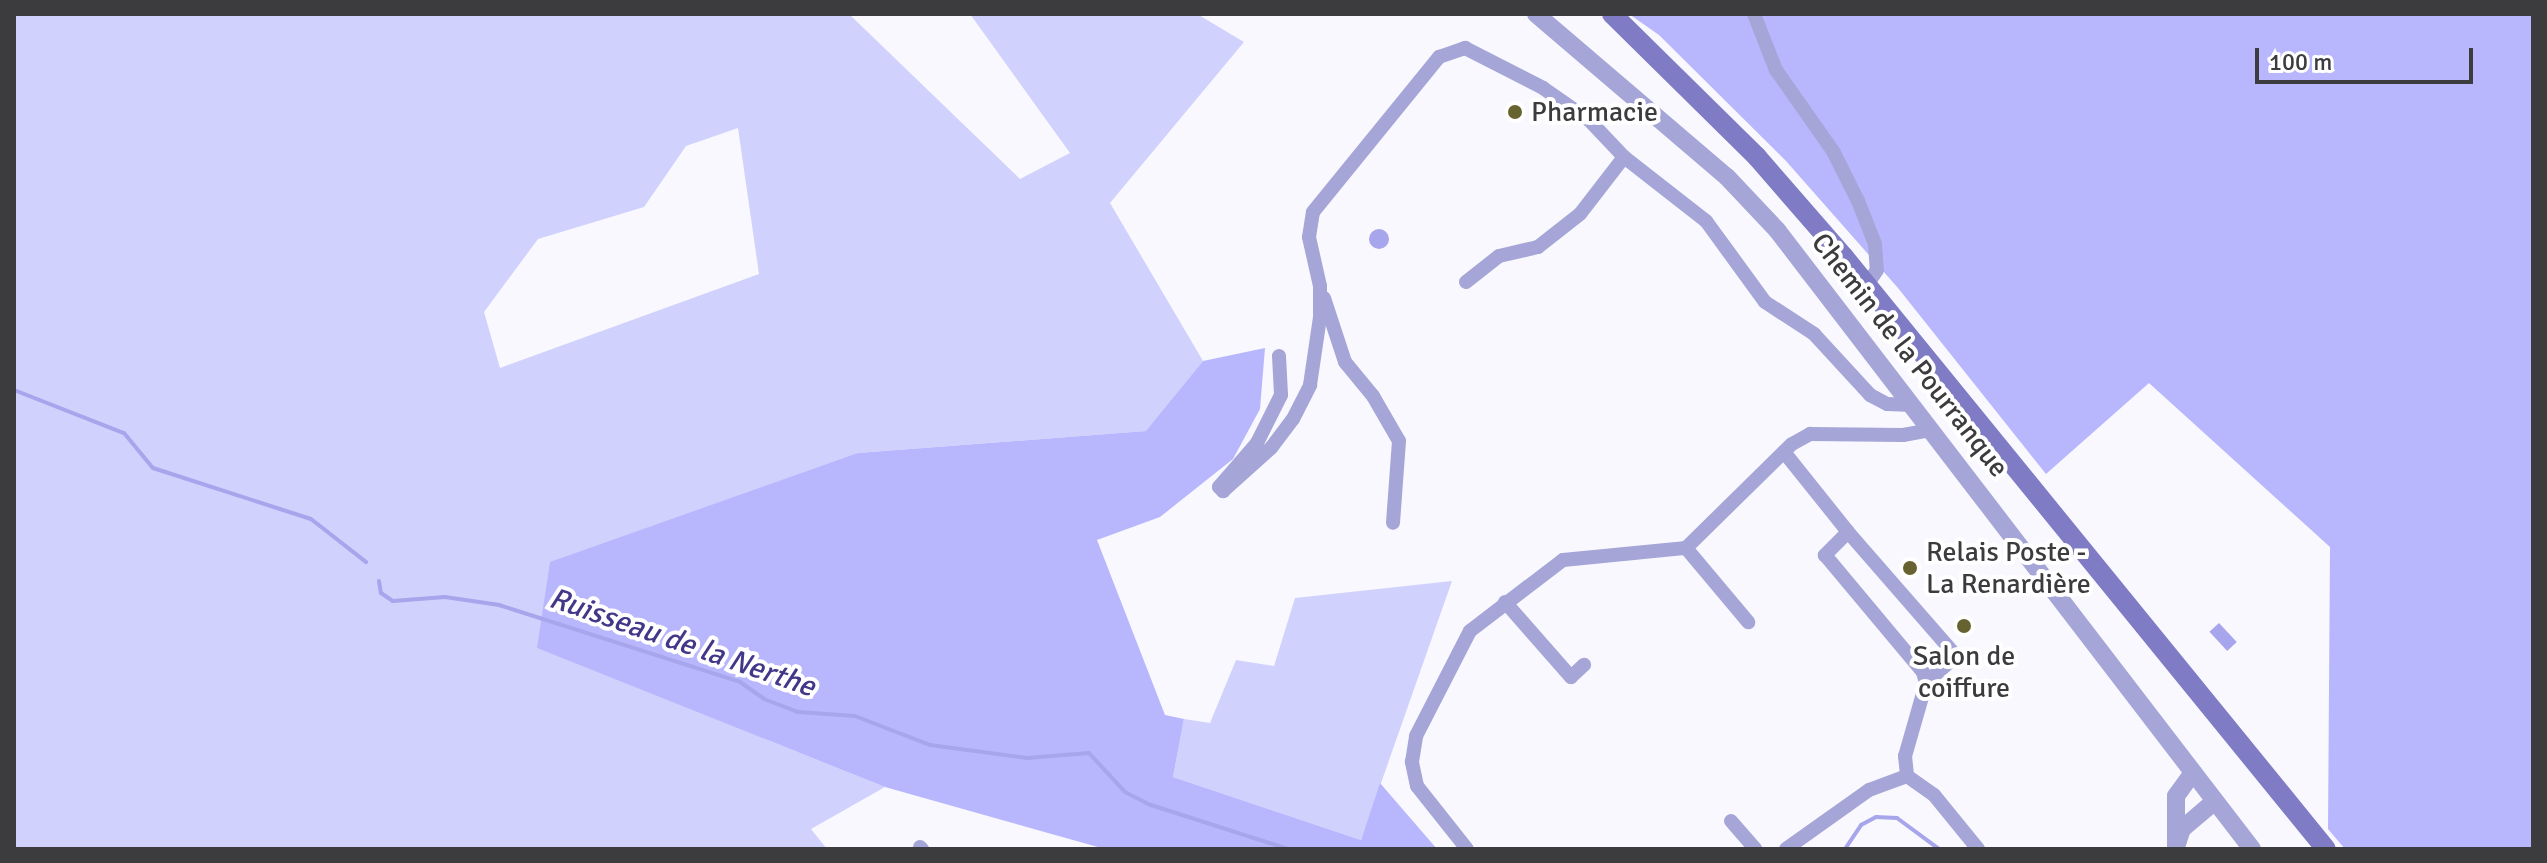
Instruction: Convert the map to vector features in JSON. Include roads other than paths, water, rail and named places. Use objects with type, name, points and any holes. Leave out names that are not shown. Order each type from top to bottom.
[{"type":"main road","points":[[1597,14],[1651,52]]},
{"type":"main road","points":[[1612,14],[1757,157],[1867,285],[2326,849]]},
{"type":"street","name":"Chemin de la Pourranque","points":[[1536,14],[1727,177],[1777,230],[2215,801]]},
{"type":"street","points":[[1754,14],[1782,81],[1833,151],[1858,201],[1875,244],[1877,270],[1867,285]]},
{"type":"street","points":[[1393,523],[1399,441],[1373,396],[1345,362],[1320,286],[1309,237],[1313,212],[1439,57],[1452,49],[1465,48],[1543,88],[1589,120],[1624,157],[1706,221],[1765,302],[1814,334],[1870,395],[1887,404],[1913,405]]},
{"type":"street","points":[[1466,282],[1499,256],[1538,247],[1580,214],[1624,157]]},
{"type":"street","points":[[1279,356],[1281,395],[1257,443],[1219,487],[1223,491],[1271,448],[1304,401],[1316,366],[1320,286]]},
{"type":"street","points":[[1467,849],[1423,796],[1412,762],[1416,736],[1462,640],[1505,602],[1563,560],[1686,548],[1784,452],[1810,434],[1903,435],[1932,430]]},
{"type":"street","points":[[1784,452],[1848,532],[1956,656],[1926,683]]},
{"type":"street","points":[[1848,532],[1825,555],[1923,672],[1926,683],[1905,756],[1907,776],[1934,795],[1978,849]]},
{"type":"street","points":[[1686,548],[1748,622]]},
{"type":"street","points":[[1505,602],[1571,677],[1584,665]]},
{"type":"street","points":[[2176,848],[2176,796],[2193,773]]},
{"type":"street","points":[[1786,849],[1869,790],[1907,776]]},
{"type":"street","points":[[2176,848],[2182,829],[2215,801],[2252,849]]},
{"type":"street","points":[[1731,821],[1755,849]]},
{"type":"waterway","name":"Ruisseau de la Nerthe","points":[[14,390],[124,433],[153,468],[311,519],[366,562]]},
{"type":"waterway","name":"Ruisseau de la Nerthe","points":[[379,581],[381,593],[393,601],[445,597],[499,605],[740,682],[764,699],[798,712],[855,716],[930,745],[1027,758],[1089,753],[1125,792],[1151,805],[1288,849]]},
{"type":"waterway","name":"Ruisseau de la Nerthe","points":[[1845,849],[1861,825],[1876,817],[1897,818],[1939,849]]},
{"type":"place","name":"Pharmacie","points":[[1515,112]]},
{"type":"place","name":"Relais Poste - La Renardière","points":[[1910,568]]},
{"type":"place","name":"Salon de coiffure","points":[[1964,626]]}]
